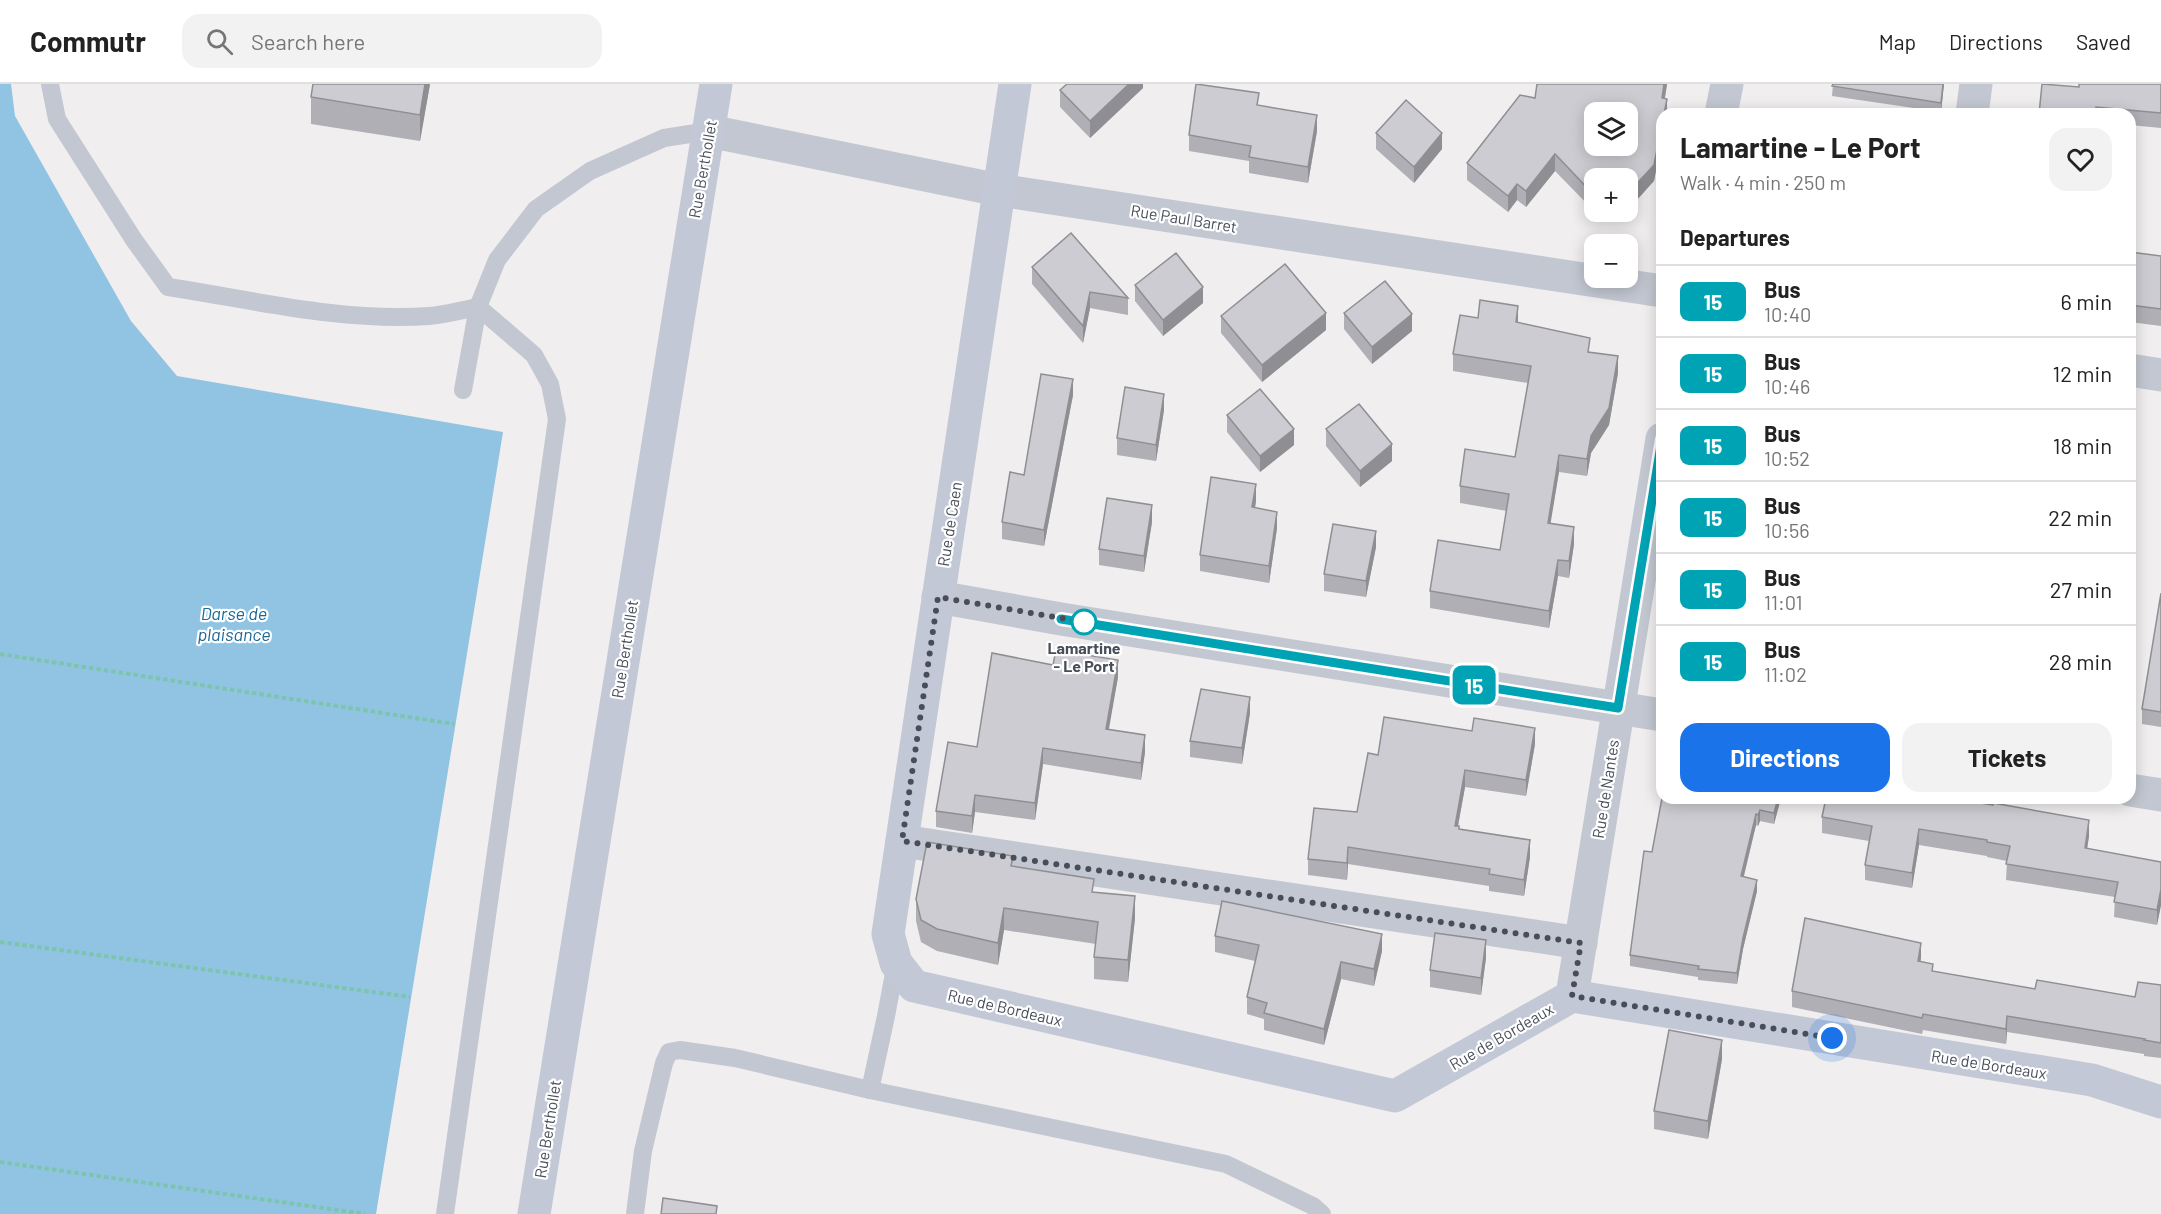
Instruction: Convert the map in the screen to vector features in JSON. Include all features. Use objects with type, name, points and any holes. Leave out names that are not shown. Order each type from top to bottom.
[{"type":"street","name":"Rue Berthollet","points":[[534,1214],[716,84]]},
{"type":"street","name":"Rue de Caen","points":[[896,963],[888,934],[1015,84]]},
{"type":"street","points":[[1722,108],[1727,84]]},
{"type":"street","points":[[1973,108],[1976,84]]},
{"type":"street","name":"Rue Paul Barret","points":[[709,131],[999,190],[1656,290]]},
{"type":"street","points":[[2136,371],[2161,375]]},
{"type":"street","name":"Rue de Nantes","points":[[1572,996],[1656,476]]},
{"type":"street","points":[[938,597],[1061,619],[1656,714]]},
{"type":"street","points":[[2136,791],[2161,795]]},
{"type":"street","points":[[902,841],[1581,943]]},
{"type":"street","name":"Rue de Bordeaux","points":[[896,963],[914,986],[1395,1096],[1572,996],[2092,1080],[2161,1102]]},
{"type":"lane","points":[[50,84],[57,118],[134,240],[168,287],[327,312],[383,316],[430,316],[478,307]]},
{"type":"lane","points":[[463,390],[478,307],[497,260],[536,209],[590,171],[664,138],[709,131]]},
{"type":"lane","points":[[445,1214],[557,419],[550,384],[534,355],[478,307]]},
{"type":"lane","points":[[870,1090],[896,963]]},
{"type":"lane","points":[[634,1214],[643,1151],[664,1063],[669,1052],[680,1050],[735,1058],[870,1090],[1226,1164],[1313,1206],[1322,1214]]},
{"type":"path","points":[[0,654],[454,724]]},
{"type":"path","points":[[0,942],[410,997]]},
{"type":"path","points":[[0,1162],[365,1214]]},
{"type":"water","name":"Darse de plaisance","points":[[0,84],[11,84],[15,116],[131,321],[177,376],[503,432],[376,1214],[0,1214]]},
{"type":"building","points":[[313,84],[425,84],[420,115],[311,97]]},
{"type":"building","points":[[1067,84],[1129,84],[1090,121],[1060,90]]},
{"type":"building","points":[[1196,84],[1259,93],[1257,105],[1317,115],[1308,167],[1249,157],[1251,146],[1189,135]]},
{"type":"building","points":[[1537,84],[1664,84],[1662,98],[1667,99],[1665,108],[1656,108],[1654,165],[1638,182],[1638,168],[1584,168],[1584,184],[1555,154],[1526,191],[1517,184],[1508,196],[1467,163],[1520,95],[1535,98]]},
{"type":"building","points":[[1833,84],[1943,84],[1941,103],[1832,86]]},
{"type":"building","points":[[2042,84],[2079,87],[2079,84],[2161,84],[2161,113],[2136,111],[2136,108],[2040,108]]},
{"type":"building","points":[[1406,100],[1442,133],[1414,167],[1376,133]]},
{"type":"building","points":[[1071,233],[1128,298],[1090,292],[1083,326],[1032,267]]},
{"type":"building","points":[[1176,253],[1203,287],[1163,320],[1135,285]]},
{"type":"building","points":[[2136,253],[2161,256],[2161,309],[2136,306]]},
{"type":"building","points":[[1285,264],[1326,313],[1262,365],[1221,316]]},
{"type":"building","points":[[1385,281],[1412,314],[1372,347],[1344,313]]},
{"type":"building","points":[[1480,300],[1518,306],[1516,322],[1590,338],[1588,352],[1618,356],[1609,408],[1591,436],[1587,459],[1559,455],[1548,523],[1574,527],[1569,561],[1558,560],[1549,611],[1430,591],[1438,540],[1500,550],[1509,494],[1460,486],[1465,449],[1515,457],[1531,366],[1453,354],[1460,315],[1478,318]]},
{"type":"building","points":[[1041,374],[1073,379],[1044,530],[1002,522],[1010,472],[1024,475]]},
{"type":"building","points":[[1125,387],[1164,394],[1156,445],[1117,438]]},
{"type":"building","points":[[1260,389],[1294,429],[1260,456],[1227,415]]},
{"type":"building","points":[[1359,404],[1392,444],[1360,471],[1326,429]]},
{"type":"building","points":[[1211,477],[1256,484],[1252,507],[1277,512],[1269,566],[1200,555]]},
{"type":"building","points":[[1107,498],[1152,505],[1144,556],[1099,549]]},
{"type":"building","points":[[1333,524],[1376,531],[1366,581],[1324,574]]},
{"type":"building","points":[[2161,593],[2161,712],[2142,709]]},
{"type":"building","points":[[1056,650],[1118,660],[1106,729],[1145,735],[1141,763],[1043,748],[1035,803],[975,795],[972,816],[936,811],[948,742],[977,747],[992,653],[1053,665]]},
{"type":"building","points":[[1201,689],[1250,697],[1242,748],[1190,741]]},
{"type":"building","points":[[1384,717],[1472,731],[1474,718],[1535,728],[1526,780],[1465,770],[1455,826],[1459,826],[1459,829],[1530,840],[1524,880],[1489,874],[1490,869],[1348,847],[1347,863],[1308,859],[1314,808],[1357,812],[1368,753],[1378,755]]},
{"type":"building","points":[[1661,804],[1776,804],[1774,813],[1760,810],[1758,815],[1756,814],[1741,876],[1757,880],[1737,973],[1698,969],[1699,966],[1630,955],[1644,851],[1652,852]]},
{"type":"building","points":[[1825,804],[1999,804],[2089,820],[2085,848],[2161,862],[2161,889],[2157,910],[2114,902],[2118,882],[2006,864],[2010,846],[1919,829],[1912,873],[1865,865],[1872,826],[1822,817]]},
{"type":"building","points":[[927,842],[1013,856],[1011,866],[1094,879],[1092,892],[1135,896],[1128,960],[1094,957],[1098,922],[1004,908],[998,943],[937,929],[921,920],[916,899]]},
{"type":"building","points":[[1222,901],[1382,934],[1374,969],[1341,962],[1324,1029],[1264,1013],[1267,1003],[1247,997],[1259,945],[1215,936]]},
{"type":"building","points":[[1805,918],[1921,943],[1918,961],[1933,964],[1932,971],[2035,989],[2037,980],[2135,997],[2138,982],[2161,985],[2161,1043],[2007,1016],[2006,1029],[1923,1014],[1922,1018],[1792,991]]},
{"type":"building","points":[[1435,933],[1486,940],[1481,978],[1430,970]]},
{"type":"building","points":[[1669,1030],[1722,1040],[1708,1121],[1654,1111]]},
{"type":"building","points":[[663,1198],[717,1206],[716,1214],[661,1214]]},
{"type":"bus line","name":"15","points":[[1061,619],[1618,708],[1656,476]]},
{"type":"place","name":"Lamartine - Le Port","points":[[1084,622]]},
{"type":"route","points":[[1084,622],[938,597],[902,841],[1581,943],[1572,996],[1832,1038]]}]
